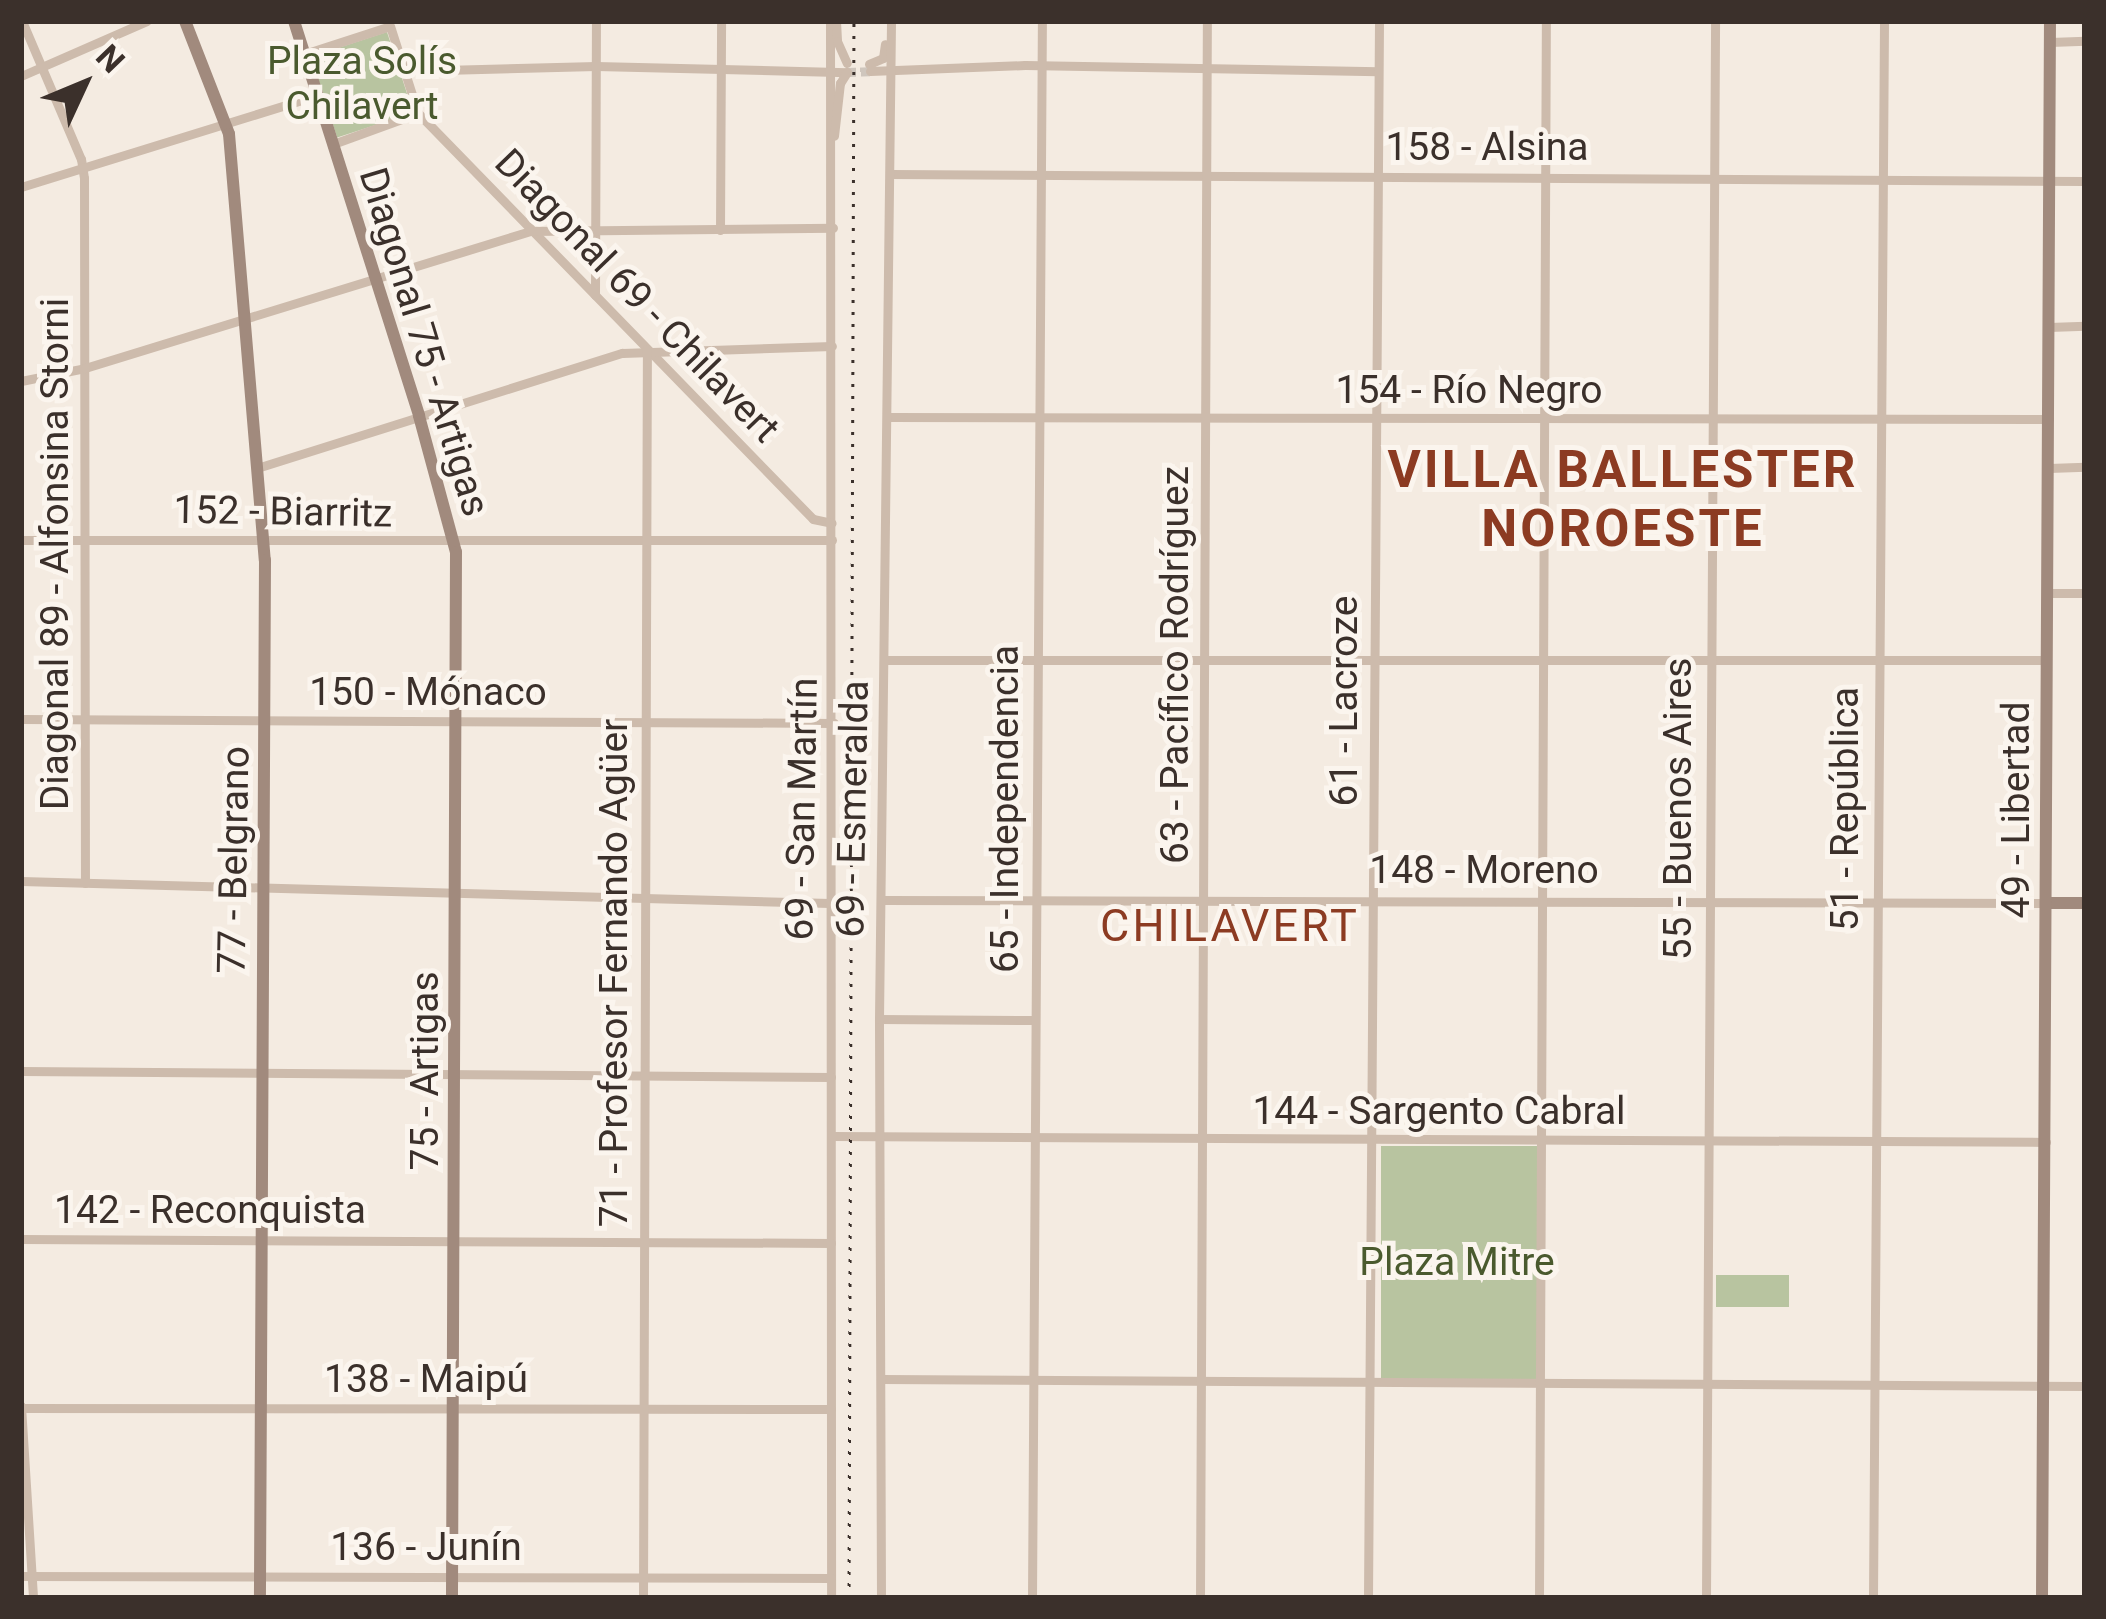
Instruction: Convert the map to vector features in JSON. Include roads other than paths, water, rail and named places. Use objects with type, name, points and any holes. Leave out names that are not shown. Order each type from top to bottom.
[{"type":"street","name":"Diagonal 89 - Alfonsina Storni","points":[[22,21],[83,168],[85,883]]},
{"type":"street","points":[[21,76],[147,21]]},
{"type":"street","name":"77 - Belgrano","points":[[185,21],[227,124],[264,542],[260,1598]]},
{"type":"street","name":"Diagonal 75 - Artigas","points":[[294,21],[419,416],[454,544]]},
{"type":"street","points":[[595,295],[596,21]]},
{"type":"street","points":[[720,230],[721,21]]},
{"type":"street","points":[[831,140],[837,130],[840,83],[847,67],[833,21]]},
{"type":"street","name":"69 - San Martín","points":[[831,1598],[833,21]]},
{"type":"street","points":[[888,21],[883,58],[869,67],[890,71],[1041,66],[1378,71]]},
{"type":"street","name":"69 - Esmeralda","points":[[881,1598],[879,1019],[889,417],[888,21]]},
{"type":"street","name":"65 - Independencia","points":[[1032,1598],[1042,21]]},
{"type":"street","name":"63 - Pacífico Rodríguez","points":[[1200,1598],[1208,21]]},
{"type":"street","name":"61 - Lacroze","points":[[1367,1598],[1379,21]]},
{"type":"street","points":[[1540,1598],[1537,1382],[1546,21]]},
{"type":"street","name":"55 - Buenos Aires","points":[[1706,1598],[1715,21]]},
{"type":"street","name":"51 - República","points":[[1873,1598],[1877,418],[1884,21]]},
{"type":"street","name":"49 - Libertad","points":[[2042,1598],[2050,21]]},
{"type":"street","points":[[304,54],[392,24]]},
{"type":"street","name":"Diagonal 69 - Chilavert","points":[[392,24],[418,113],[812,519],[832,523]]},
{"type":"street","points":[[2050,42],[2085,41]]},
{"type":"street","points":[[405,71],[596,66],[830,72],[847,67]]},
{"type":"street","points":[[21,187],[317,95]]},
{"type":"street","points":[[332,144],[418,113]]},
{"type":"street","name":"158 - Alsina","points":[[890,174],[2085,181]]},
{"type":"street","points":[[21,381],[85,368],[530,231],[833,228]]},
{"type":"street","points":[[2049,326],[2085,326]]},
{"type":"street","points":[[257,468],[647,349],[832,346]]},
{"type":"street","name":"71 - Profesor Fernando Agüer","points":[[643,1598],[647,349]]},
{"type":"street","name":"154 - Río Negro","points":[[889,417],[2049,418]]},
{"type":"street","points":[[2049,467],[2085,467]]},
{"type":"street","name":"152 - Biarritz","points":[[21,540],[454,544],[832,540]]},
{"type":"street","name":"75 - Artigas","points":[[452,1598],[457,896],[454,544]]},
{"type":"street","points":[[2048,593],[2085,593]]},
{"type":"street","points":[[886,660],[2045,660]]},
{"type":"street","name":"150 - Mónaco","points":[[21,719],[834,723]]},
{"type":"street","points":[[21,881],[830,903]]},
{"type":"street","name":"148 - Moreno","points":[[882,900],[2085,903]]},
{"type":"street","points":[[879,1019],[1034,1020]]},
{"type":"street","points":[[21,1071],[646,1072],[831,1077]]},
{"type":"street","name":"144 - Sargento Cabral","points":[[832,1136],[1034,1141],[2046,1142]]},
{"type":"street","name":"142 - Reconquista","points":[[21,1239],[831,1243]]},
{"type":"street","points":[[881,1379],[2085,1386]]},
{"type":"street","points":[[21,1406],[27,1577],[33,1598]]},
{"type":"street","name":"138 - Maipú","points":[[21,1406],[831,1409]]},
{"type":"street","name":"136 - Junín","points":[[27,1577],[831,1578]]},
{"type":"tunnel","points":[[847,72],[870,71]]},
{"type":"railway","points":[[849,1598],[854,21]]},
{"type":"district","name":"VILLA BALLESTER NOROESTE","points":[[1623,500]]},
{"type":"district","name":"CHILAVERT","points":[[1230,926]]},
{"type":"park label","name":"Plaza Solís Chilavert","points":[[362,84]]},
{"type":"park label","name":"Plaza Mitre","points":[[1457,1262]]}]
